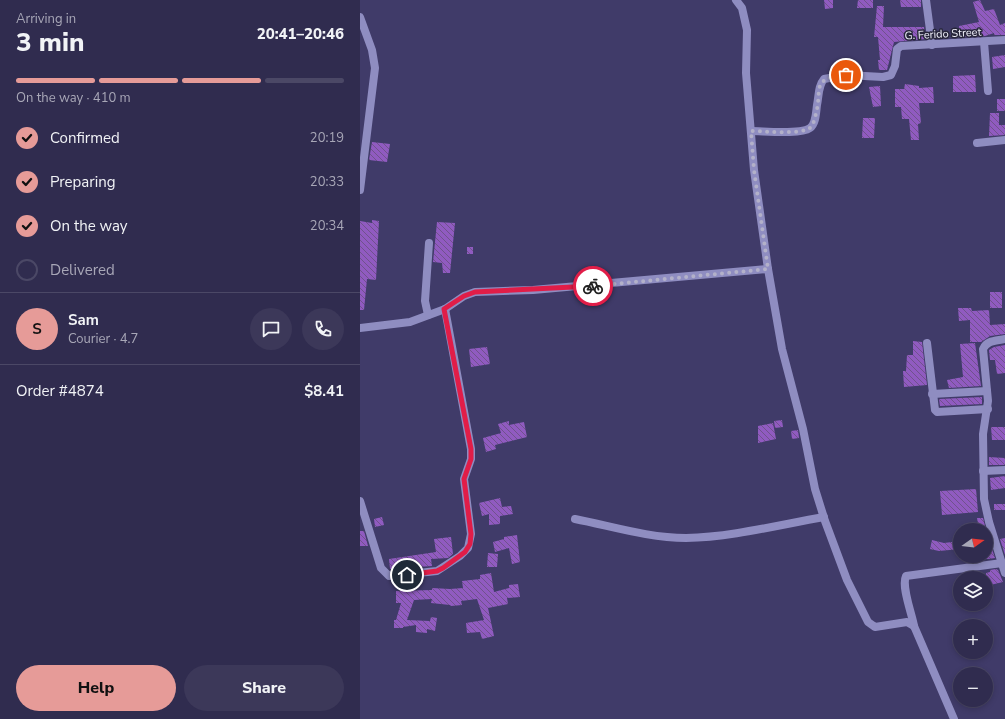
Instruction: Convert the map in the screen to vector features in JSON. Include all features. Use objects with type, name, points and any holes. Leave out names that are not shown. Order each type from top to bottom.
[{"type":"street","points":[[736,0],[742,8],[747,30],[746,73],[754,170],[768,269],[782,349],[803,429],[815,489],[847,580],[868,622],[875,627],[907,622],[914,626]]},
{"type":"street","points":[[926,0],[932,45]]},
{"type":"street","points":[[360,17],[372,50],[375,68],[360,190]]},
{"type":"street","name":"G. Ferido Street","points":[[751,131],[799,131],[810,129],[816,113],[820,84],[824,79],[846,75],[888,76],[894,71],[897,49],[901,46],[1005,40]]},
{"type":"street","points":[[984,42],[988,91]]},
{"type":"street","points":[[977,142],[1005,140]]},
{"type":"street","points":[[428,315],[425,301],[429,243]]},
{"type":"street","points":[[360,328],[410,322],[444,309],[464,296],[475,292],[541,290],[768,269]]},
{"type":"street","points":[[360,501],[380,568],[389,576],[437,571],[460,556],[470,544],[471,534],[464,479],[471,459],[471,449],[444,309]]},
{"type":"street","points":[[1005,339],[989,342],[983,349],[988,409],[983,423],[984,499],[1005,573]]},
{"type":"street","points":[[928,343],[932,394],[934,406],[937,412],[988,409]]},
{"type":"street","points":[[932,394],[987,391]]},
{"type":"street","points":[[983,471],[1005,470]]},
{"type":"street","points":[[575,519],[661,536],[685,538],[718,536],[824,517]]},
{"type":"street","points":[[954,719],[914,626],[904,580],[906,576],[1002,564]]},
{"type":"building","points":[[824,0],[833,0],[833,8],[825,9]]},
{"type":"building","points":[[858,0],[873,0],[873,8],[857,8]]},
{"type":"building","points":[[900,0],[921,0],[921,7],[901,7]]},
{"type":"building","points":[[980,0],[985,11],[994,9],[1000,25],[1005,23],[1005,35],[994,35],[994,33],[985,36],[960,37],[959,26],[979,22],[973,2]]},
{"type":"building","points":[[877,6],[884,6],[883,27],[924,27],[925,39],[894,42],[887,70],[879,70],[878,60],[880,60],[878,37],[874,37]]},
{"type":"building","points":[[1005,55],[1005,67],[993,69],[992,57]]},
{"type":"building","points":[[975,75],[976,92],[953,92],[953,76]]},
{"type":"building","points":[[905,84],[919,86],[919,88],[933,87],[934,103],[919,103],[921,123],[918,124],[919,140],[911,140],[909,119],[902,119],[901,107],[895,107],[895,89],[904,89]]},
{"type":"building","points":[[880,86],[881,106],[873,107],[869,87]]},
{"type":"building","points":[[997,99],[1005,99],[1005,111],[997,111]]},
{"type":"building","points":[[990,113],[999,113],[999,125],[1005,125],[1005,135],[989,136]]},
{"type":"building","points":[[863,118],[875,118],[874,138],[862,138]]},
{"type":"building","points":[[372,142],[390,144],[387,162],[369,160]]},
{"type":"building","points":[[372,220],[379,221],[376,280],[367,279],[364,310],[360,310],[360,221],[372,223]]},
{"type":"building","points":[[437,222],[455,223],[450,273],[443,273],[442,263],[433,262]]},
{"type":"building","points":[[467,247],[473,247],[473,254],[467,254]]},
{"type":"building","points":[[990,292],[1002,292],[1002,308],[990,308]]},
{"type":"building","points":[[958,308],[971,308],[972,311],[989,310],[990,325],[1005,324],[1005,334],[990,336],[981,342],[970,342],[970,320],[959,321]]},
{"type":"building","points":[[913,341],[922,342],[927,385],[904,387],[903,371],[906,371],[907,355],[913,355]]},
{"type":"building","points":[[975,343],[981,386],[949,388],[947,380],[963,377],[960,344]]},
{"type":"building","points":[[1005,345],[1005,373],[997,374],[995,360],[990,360],[989,350],[994,347]]},
{"type":"building","points":[[487,347],[490,364],[471,367],[469,349]]},
{"type":"building","points":[[982,397],[982,404],[940,406],[939,399]]},
{"type":"building","points":[[782,420],[783,427],[775,428],[774,421]]},
{"type":"building","points":[[509,421],[509,425],[524,422],[527,437],[495,445],[496,449],[486,452],[483,438],[501,433],[498,424]]},
{"type":"building","points":[[773,423],[776,439],[758,443],[758,426]]},
{"type":"building","points":[[991,427],[1005,427],[1005,440],[992,440]]},
{"type":"building","points":[[798,430],[799,438],[792,439],[791,431]]},
{"type":"building","points":[[989,457],[1005,458],[1005,465],[989,465]]},
{"type":"building","points":[[1005,476],[1005,488],[991,490],[990,478]]},
{"type":"building","points":[[976,489],[978,512],[942,515],[940,491]]},
{"type":"building","points":[[500,498],[502,507],[511,506],[513,514],[500,516],[500,524],[489,525],[489,514],[482,516],[479,503]]},
{"type":"building","points":[[994,504],[1005,504],[1005,510],[994,510]]},
{"type":"building","points":[[382,517],[384,525],[375,527],[374,519]]},
{"type":"building","points":[[977,518],[983,518],[984,523],[978,523]]},
{"type":"building","points":[[360,531],[364,531],[368,546],[360,546]]},
{"type":"building","points":[[517,535],[520,562],[512,564],[509,548],[495,552],[493,542],[504,539],[504,537]]},
{"type":"building","points":[[451,537],[453,554],[448,558],[431,559],[432,566],[390,569],[389,559],[436,552],[434,539]]},
{"type":"building","points":[[1005,538],[1005,555],[1000,539]]},
{"type":"building","points":[[932,540],[944,543],[953,542],[953,550],[939,551],[930,549]]},
{"type":"building","points":[[488,553],[498,554],[497,567],[487,567]]},
{"type":"building","points":[[990,570],[998,570],[1003,582],[993,584],[993,571]]},
{"type":"building","points":[[491,573],[494,592],[509,588],[509,585],[518,584],[520,597],[507,598],[508,604],[488,608],[494,636],[482,639],[480,632],[467,633],[466,623],[484,620],[477,599],[461,601],[462,605],[451,606],[431,603],[432,599],[414,600],[407,620],[430,621],[431,617],[437,618],[435,631],[427,629],[427,633],[416,632],[416,625],[403,628],[394,628],[394,620],[396,620],[401,603],[396,603],[396,591],[432,590],[432,588],[463,588],[462,581],[480,579],[480,575]]},
{"type":"way so far","points":[[593,286],[700,277],[768,269],[754,170],[751,131],[799,131],[810,129],[816,113],[820,84],[824,79],[846,75]]},
{"type":"route","points":[[407,575],[437,571],[465,552],[470,544],[471,534],[464,487],[464,475],[472,456],[451,337],[444,309],[456,300],[475,292],[593,286]]}]
